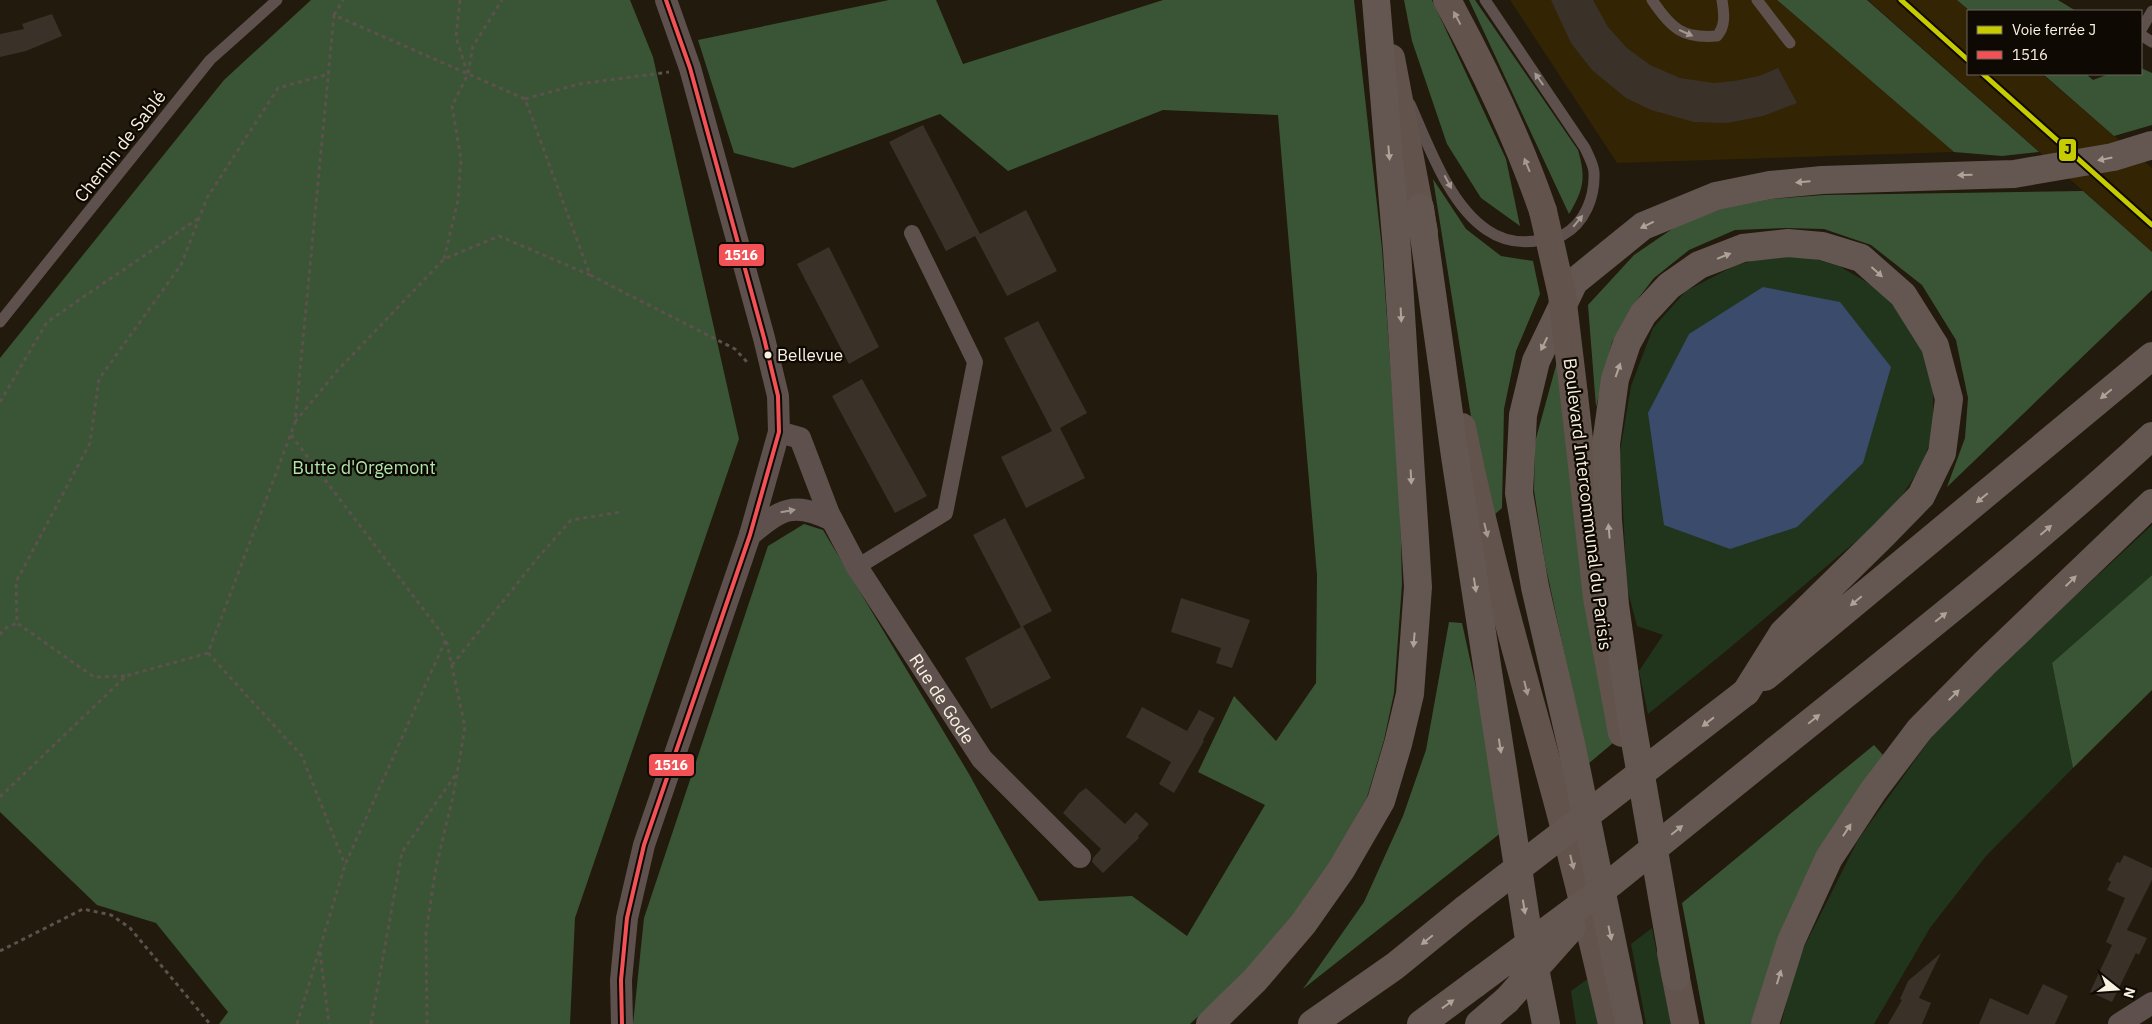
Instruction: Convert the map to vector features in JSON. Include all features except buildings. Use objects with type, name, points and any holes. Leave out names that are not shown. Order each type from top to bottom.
[{"type":"highway","points":[[1210,1024],[1255,980],[1291,938],[1341,870],[1381,802],[1410,694],[1418,587],[1397,250],[1376,0]]},
{"type":"highway","points":[[1381,0],[1466,444],[1612,1024]]},
{"type":"highway","name":"Boulevard Intercommunal du Parisis","points":[[1447,0],[1510,127],[1528,168],[1543,211],[1562,295],[1597,598],[1614,697],[1685,1024]]},
{"type":"highway","points":[[1629,1024],[1572,748],[1535,587],[1518,493],[1523,415],[1536,361],[1574,282],[1643,226],[1716,196],[1770,185],[1822,180],[2014,174],[2114,157],[2152,145]]},
{"type":"highway","points":[[1420,208],[1454,456],[1528,933],[1546,1024]]},
{"type":"highway","points":[[1676,977],[1631,718],[1615,605],[1608,520],[1606,444],[1615,379],[1627,343],[1643,314],[1669,286],[1699,265],[1743,248],[1788,244],[1822,246],[1861,258],[1903,295],[1936,346],[1949,399],[1942,453],[1921,496],[1883,536],[1783,633],[1746,692]]},
{"type":"highway","points":[[1312,1024],[1395,966],[1465,909],[1746,692],[2148,359]]},
{"type":"highway","points":[[1421,1024],[1611,883],[1996,574],[2152,436]]},
{"type":"highway","points":[[1765,1024],[1791,941],[1829,858],[1872,791],[1920,729],[1986,662],[2152,503]]},
{"type":"highway","points":[[1479,1024],[1507,1000],[1611,883]]},
{"type":"street","points":[[622,1024],[621,980],[627,918],[644,845],[750,535],[779,432],[778,396],[690,68],[666,0]]},
{"type":"street","points":[[857,567],[946,514],[975,362],[912,232]]},
{"type":"street","name":"Rue de Gode","points":[[779,432],[800,438],[832,520],[857,567],[982,759],[1080,857]]},
{"type":"street","points":[[750,535],[776,514],[787,510],[800,509],[832,520]]},
{"type":"street","points":[[2119,1024],[2152,1003]]},
{"type":"lane","name":"Chemin de Sablé","points":[[0,322],[210,60],[277,0]]},
{"type":"lane","points":[[1391,59],[1431,152],[1465,210],[1486,230],[1507,241],[1530,242],[1562,235],[1578,223],[1591,202],[1594,171],[1586,148],[1572,126],[1485,0]]},
{"type":"lane","points":[[1652,0],[1663,16],[1682,33],[1698,38],[1717,36],[1722,31],[1724,26],[1722,0]]},
{"type":"lane","points":[[1757,0],[1790,43]]},
{"type":"lane","points":[[2142,28],[2152,11]]},
{"type":"path","points":[[295,423],[334,15],[343,0]]},
{"type":"path","points":[[460,0],[456,36],[468,74]]},
{"type":"path","points":[[444,259],[458,200],[461,159],[452,106],[468,74],[473,46],[502,0]]},
{"type":"path","points":[[334,15],[525,99],[580,84],[690,68]]},
{"type":"path","points":[[17,623],[16,582],[90,443],[99,379],[181,265],[208,198],[278,88],[329,74]]},
{"type":"path","points":[[525,99],[590,275]]},
{"type":"path","points":[[0,402],[47,322],[199,218]]},
{"type":"path","points":[[208,653],[295,423],[337,370],[444,259],[499,236],[590,275],[735,349],[754,369]]},
{"type":"path","points":[[290,435],[446,640],[465,728],[458,771],[436,867],[426,933],[426,1024]]},
{"type":"path","points":[[452,666],[536,560],[571,520],[621,512]]},
{"type":"path","points":[[0,635],[4,629],[17,623]]},
{"type":"path","points":[[17,623],[94,677],[126,676],[208,653]]},
{"type":"path","points":[[297,1024],[345,866],[446,640]]},
{"type":"path","points":[[208,653],[302,756],[345,866]]},
{"type":"path","points":[[0,797],[126,676]]},
{"type":"path","points":[[371,1024],[402,852],[458,771]]},
{"type":"path","points":[[0,951],[83,908],[110,915],[130,928],[210,1024]]},
{"type":"path","points":[[320,949],[329,1024]]},
{"type":"shaded area","points":[[1510,0],[1777,0],[1954,152],[1617,163]]},
{"type":"shaded area","points":[[1868,0],[1957,0],[1969,10],[1967,10],[1967,75],[2043,75],[2152,168],[2152,252]]},
{"type":"green space","name":"Butte d'Orgemont","points":[[311,0],[630,0],[653,57],[739,439],[575,918],[570,1024],[219,1024],[228,1012],[156,923],[97,905],[0,812],[0,358],[224,80]]},
{"type":"green space","points":[[889,0],[936,0],[963,64],[1163,0],[1354,0],[1382,249],[1400,500],[1402,584],[1394,693],[1384,740],[1367,797],[1330,863],[1293,919],[1245,973],[1190,1024],[633,1024],[644,918],[768,546],[804,524],[823,530],[969,774],[1039,901],[1132,896],[1187,936],[1265,805],[1198,772],[1234,696],[1276,741],[1316,683],[1317,575],[1278,115],[1163,110],[1008,171],[940,114],[793,168],[734,153],[698,40]]},
{"type":"green space","points":[[1404,0],[1432,0],[1506,159],[1520,226],[1481,198],[1447,144],[1412,41]]},
{"type":"green space","points":[[1469,0],[1475,0],[1578,150],[1583,176],[1581,190],[1569,214]]},
{"type":"green space","points":[[1777,0],[1867,0],[2039,152],[2002,156],[1954,152]]},
{"type":"green space","points":[[1957,0],[2058,0],[2074,10],[1969,10]]},
{"type":"green space","points":[[2142,68],[2152,73],[2152,125],[2114,136],[2044,75],[2087,75],[2093,80],[2106,75],[2142,75]]},
{"type":"green space","points":[[1433,179],[1466,229],[1501,256],[1533,261],[1540,294],[1516,351],[1504,409],[1502,508],[1494,515],[1472,423]]},
{"type":"green space","points":[[2083,191],[2152,252],[2152,290],[1947,487],[1965,438],[1968,398],[1956,340],[1922,285],[1871,245],[1824,229],[1735,230],[1689,250],[1654,278],[1630,309],[1612,342],[1596,407],[1588,305],[1634,255],[1675,227],[1720,209],[1771,199],[1824,195]]},
{"type":"green space","points":[[1787,251],[1839,266],[1882,291],[1920,340],[1933,383],[1933,433],[1922,465],[1892,511],[1648,714],[1639,671],[1663,635],[1637,626],[1627,588],[1620,452],[1631,386],[1653,328],[1686,291],[1734,266]]},
{"type":"green space","points":[[1557,362],[1613,743],[1588,764],[1545,563],[1534,490],[1535,442]]},
{"type":"green space","points":[[2152,525],[2152,575],[2052,663],[2073,768],[1986,856],[1930,928],[1874,1024],[1781,1024],[1797,961],[1858,840],[1948,714]]},
{"type":"green space","points":[[2152,575],[2152,690],[2073,768],[2052,663]]},
{"type":"green space","points":[[1449,622],[1462,623],[1507,828],[1303,989],[1364,902],[1403,816],[1426,750]]},
{"type":"green space","points":[[1874,745],[1883,755],[1821,856],[1780,936],[1751,1024],[1705,1024],[1682,903]]},
{"type":"green space","points":[[1652,928],[1671,1024],[1646,1024],[1631,944]]},
{"type":"green space","points":[[1589,978],[1598,1024],[1576,1024],[1571,991]]},
{"type":"water","points":[[1763,287],[1840,302],[1891,367],[1863,463],[1797,527],[1730,549],[1664,525],[1648,413],[1689,334]]},
{"type":"rail line","name":"J","points":[[1901,0],[1967,59]]},
{"type":"rail line","name":"J","points":[[1984,75],[2152,225]]},
{"type":"transit line","name":"1516","points":[[622,1024],[621,980],[627,918],[644,845],[750,535],[779,432],[778,396],[764,338],[690,68],[666,0]]},
{"type":"place","name":"Bellevue","points":[[768,355]]}]
